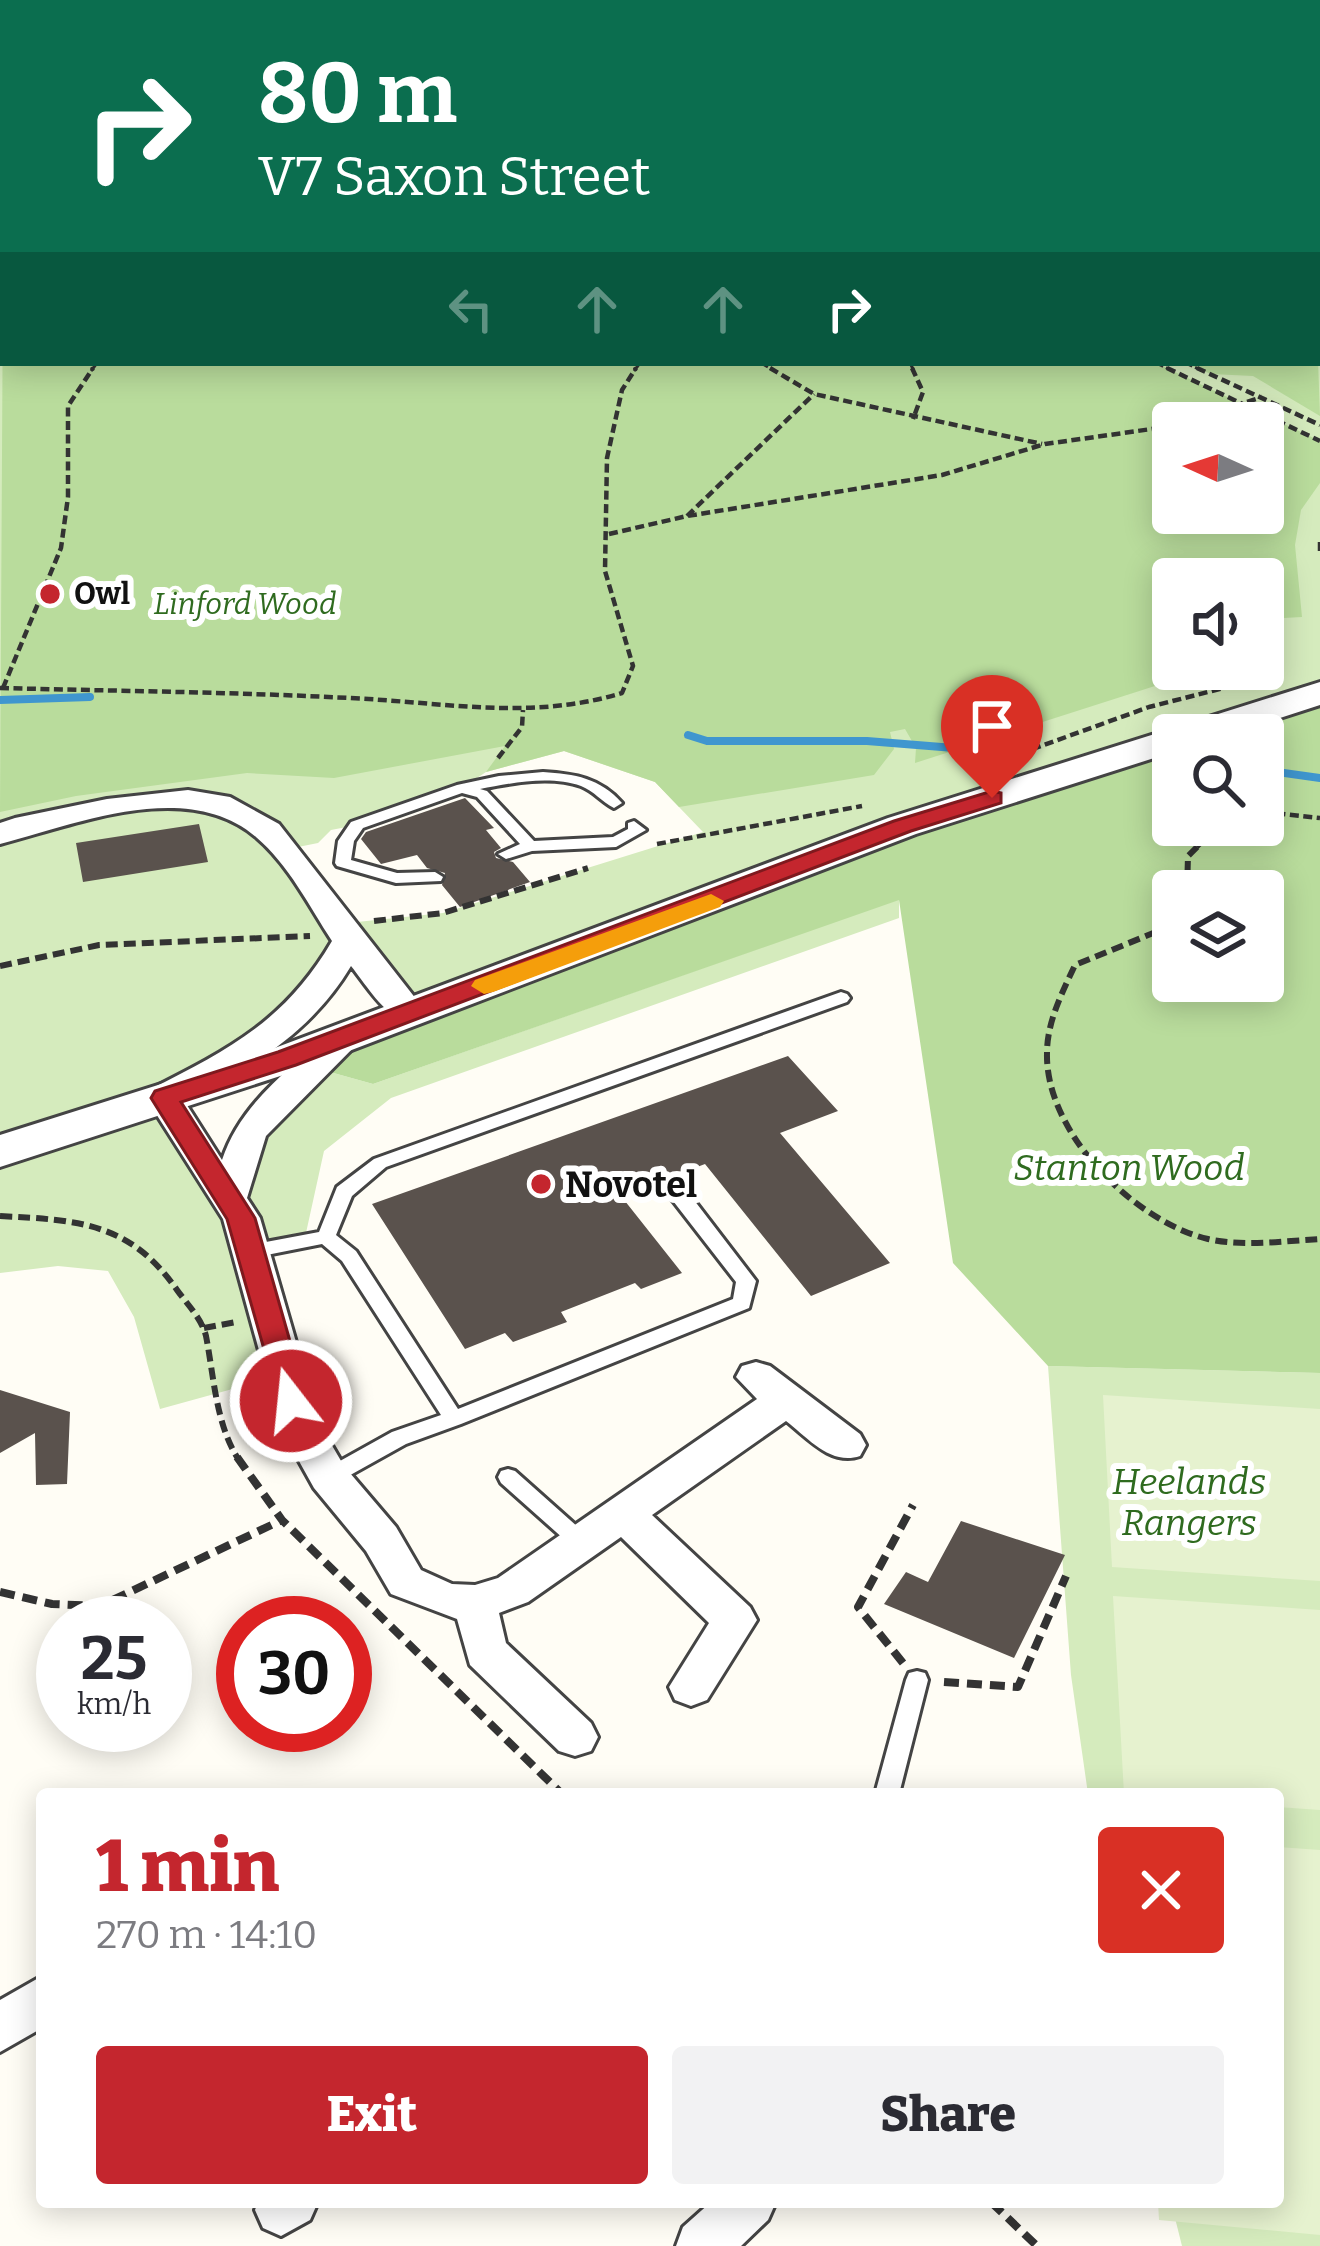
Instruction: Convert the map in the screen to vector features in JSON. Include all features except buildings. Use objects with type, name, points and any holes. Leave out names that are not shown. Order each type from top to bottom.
[{"type":"street","points":[[1257,714],[1320,694]]},
{"type":"street","points":[[12,1147],[348,1036],[902,826],[1152,747]]},
{"type":"street","points":[[0,833],[139,813],[191,796],[221,802],[248,814],[269,831],[311,875],[350,939],[410,1013]]},
{"type":"street","points":[[164,1098],[254,1051],[298,1019],[329,979],[350,939]]},
{"type":"street","points":[[228,1199],[250,1133],[267,1110],[348,1036]]},
{"type":"street","points":[[164,1098],[228,1199],[251,1251],[300,1427],[329,1477],[381,1539],[406,1582],[448,1601],[475,1603],[513,1590],[622,1512],[771,1389],[846,1445]]},
{"type":"street","points":[[622,1512],[735,1620],[691,1687]]},
{"type":"street","points":[[475,1603],[486,1652],[575,1737]]},
{"type":"street","points":[[0,2029],[36,2003]]},
{"type":"street","points":[[703,2246],[744,2208]]},
{"type":"lane","points":[[343,863],[346,841],[357,825],[508,776],[584,781],[614,803]]},
{"type":"lane","points":[[462,788],[482,794],[530,846]]},
{"type":"lane","points":[[506,854],[530,846],[616,842],[638,830],[634,826]]},
{"type":"lane","points":[[311,875],[343,863],[396,878],[435,877]]},
{"type":"lane","points":[[326,1237],[344,1192],[380,1163],[841,998]]},
{"type":"lane","points":[[329,1477],[398,1438],[742,1303],[746,1281],[677,1192]]},
{"type":"lane","points":[[251,1251],[326,1237]]},
{"type":"lane","points":[[326,1237],[349,1256],[454,1419]]},
{"type":"lane","points":[[508,1477],[581,1542]]},
{"type":"lane","points":[[889,1788],[917,1680]]},
{"type":"path","points":[[95,366],[68,406],[68,497],[61,548],[1,688],[358,698],[523,710],[592,705],[622,693],[630,679],[630,654],[604,571],[609,534],[607,458],[622,390],[638,366]]},
{"type":"path","points":[[766,366],[814,394],[1046,444]]},
{"type":"path","points":[[911,366],[923,392],[914,419]]},
{"type":"path","points":[[1162,366],[1239,402]]},
{"type":"path","points":[[1192,366],[1320,425]]},
{"type":"path","points":[[688,516],[814,394]]},
{"type":"path","points":[[1254,402],[1262,397]]},
{"type":"path","points":[[1284,424],[1320,441]]},
{"type":"path","points":[[609,534],[688,516],[942,475],[1046,444],[1152,429]]},
{"type":"path","points":[[1320,542],[1320,554]]},
{"type":"path","points":[[462,788],[483,776],[522,727],[523,710]]},
{"type":"path","points":[[1284,814],[1320,818]]},
{"type":"path","points":[[1152,934],[1075,965],[1057,1003],[1047,1061],[1061,1104],[1092,1164],[1148,1217],[1210,1240],[1320,1239]]},
{"type":"path","points":[[0,1216],[54,1219],[118,1234],[154,1256],[204,1328],[227,1442],[283,1520],[556,1788]]},
{"type":"path","points":[[913,1505],[858,1607],[917,1680],[1018,1687],[1066,1576]]},
{"type":"path","points":[[0,1592],[52,1604],[100,1606],[283,1520]]},
{"type":"path","points":[[997,2208],[1037,2246]]},
{"type":"green space","name":"Linford Wood","points":[[0,366],[1320,366],[1320,693],[1246,714],[1152,714],[1152,743],[410,1013],[351,940],[329,979],[165,1098],[228,1197],[249,1133],[312,1067],[373,1084],[899,899],[899,918],[391,1098],[324,1151],[304,1242],[252,1251],[283,1375],[160,1409],[134,1317],[108,1271],[58,1266],[0,1273]],"holes":[[[564,751],[655,782],[703,832],[443,913],[338,924],[288,849],[318,843],[331,830],[462,788],[486,772]]]},
{"type":"green space","name":"Linford Wood","points":[[2,366],[1162,366],[1238,402],[1152,402],[1152,534],[1284,534],[1284,424],[1320,441],[1320,483],[1301,510],[1295,545],[1302,617],[1284,618],[1284,558],[1152,558],[1152,687],[915,763],[916,748],[905,729],[890,732],[894,749],[874,775],[679,807],[655,782],[564,751],[486,772],[505,746],[334,778],[247,773],[76,796],[0,812]]},
{"type":"green space","points":[[1192,366],[1318,366],[1320,416],[1253,376],[1211,374]]},
{"type":"green space","name":"Stanton Wood","points":[[1320,694],[1320,1373],[1048,1366],[953,1263],[899,900],[373,1084],[312,1067],[348,1036],[1152,748],[1152,846],[1284,846],[1284,714],[1257,714]]},
{"type":"green space","name":"Heelands Rangers","points":[[1048,1366],[1320,1373],[1320,2246],[1182,2246],[1172,2208],[1284,2208],[1284,1788],[1087,1788],[1071,1675]]},
{"type":"green space","points":[[1103,1395],[1320,1409],[1320,1581],[1112,1567]]},
{"type":"green space","points":[[1113,1596],[1320,1610],[1320,1810],[1284,1807],[1284,1788],[1124,1788]]},
{"type":"green space","points":[[1284,1847],[1320,1850],[1320,2235],[1159,2220],[1158,2208],[1284,2208]]},
{"type":"waterway","points":[[0,700],[90,697]]},
{"type":"waterway","points":[[688,735],[707,741],[867,741],[979,750]]},
{"type":"waterway","points":[[1284,773],[1320,778]]},
{"type":"slow traffic","points":[[484,986],[711,901]]},
{"type":"place","name":"Owl","points":[[50,594]]},
{"type":"place","name":"Novotel","points":[[541,1184]]},
{"type":"route","points":[[291,1401],[241,1218],[164,1098],[287,1059],[672,917],[902,826],[992,798]]}]
